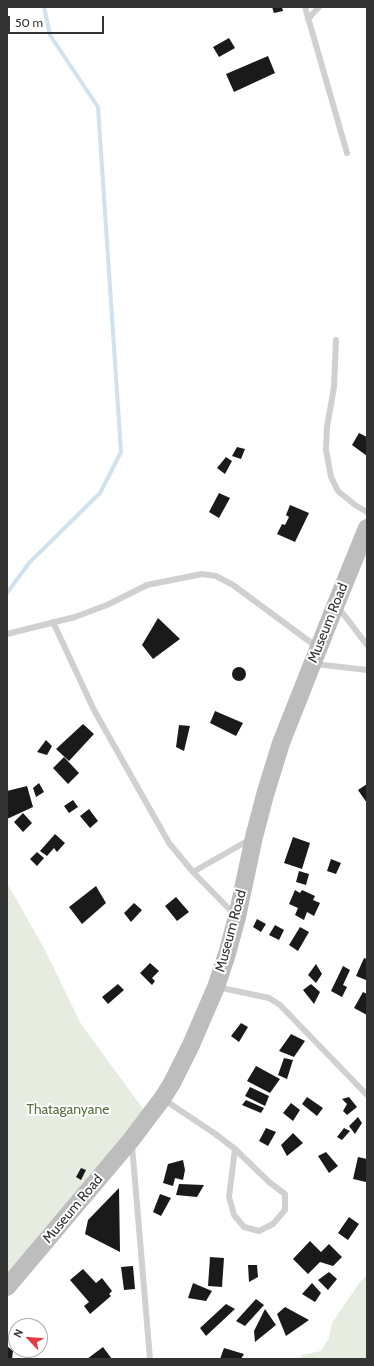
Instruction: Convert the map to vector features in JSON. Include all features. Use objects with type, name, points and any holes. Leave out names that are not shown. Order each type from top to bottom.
[{"type":"street","name":"Museum Road","points":[[7,1287],[131,1140],[172,1083],[191,1045],[216,987],[237,917],[254,837],[281,743],[367,529]]},
{"type":"lane","points":[[305,7],[347,153]]},
{"type":"lane","points":[[308,19],[318,7]]},
{"type":"lane","points":[[336,340],[334,387],[327,426],[326,450],[332,477],[338,491],[355,505],[367,512]]},
{"type":"lane","points":[[7,634],[75,617],[106,605],[147,585],[202,574],[216,576],[233,584],[315,656],[367,670]]},
{"type":"lane","points":[[336,604],[367,645]]},
{"type":"lane","points":[[53,622],[94,710],[169,843],[193,872],[237,917]]},
{"type":"lane","points":[[193,872],[254,837]]},
{"type":"lane","points":[[216,987],[269,998],[280,1005],[367,1095]]},
{"type":"lane","points":[[162,1098],[214,1132],[234,1149],[269,1182],[285,1194],[285,1210],[273,1224],[258,1231],[244,1227],[234,1215],[229,1197],[234,1149]]},
{"type":"lane","points":[[131,1140],[150,1359]]},
{"type":"green space","name":"Thataganyane","points":[[7,883],[44,948],[81,1024],[144,1110],[103,1164],[7,1273]]},
{"type":"green space","points":[[367,1275],[367,1359],[301,1359],[301,1355],[321,1351],[329,1338],[332,1323],[360,1282]]},
{"type":"building","points":[[272,7],[282,7],[283,11],[274,13]]},
{"type":"building","points":[[229,38],[235,48],[219,57],[213,47]]},
{"type":"building","points":[[268,56],[275,73],[234,92],[226,74]]},
{"type":"building","points":[[359,433],[367,437],[367,456],[352,445]]},
{"type":"building","points":[[237,447],[245,449],[241,459],[232,456]]},
{"type":"building","points":[[226,457],[232,461],[225,474],[217,468]]},
{"type":"building","points":[[219,493],[230,498],[219,518],[209,512]]},
{"type":"building","points":[[290,505],[309,513],[295,542],[277,534],[282,524],[285,525],[289,517],[286,515]]},
{"type":"building","points":[[158,618],[180,639],[153,659],[142,645]]},
{"type":"building","points":[[236,667],[242,667],[246,671],[246,677],[242,681],[236,681],[232,677],[232,671]]},
{"type":"building","points":[[215,711],[243,723],[236,736],[210,723]]},
{"type":"building","points":[[83,724],[94,734],[69,761],[56,749]]},
{"type":"building","points":[[179,725],[190,726],[184,751],[176,747]]},
{"type":"building","points":[[46,740],[52,746],[47,755],[37,752]]},
{"type":"building","points":[[64,757],[79,773],[68,784],[53,768]]},
{"type":"building","points":[[39,783],[44,792],[36,797],[33,788]]},
{"type":"building","points":[[367,784],[367,803],[358,790]]},
{"type":"building","points":[[27,786],[33,807],[7,819],[7,791]]},
{"type":"building","points":[[73,800],[78,807],[69,813],[64,806]]},
{"type":"building","points":[[89,809],[98,821],[90,828],[80,816]]},
{"type":"building","points":[[23,813],[32,823],[23,832],[14,822]]},
{"type":"building","points":[[55,834],[65,843],[57,852],[54,848],[47,856],[40,851]]},
{"type":"building","points":[[293,837],[310,843],[302,869],[284,863]]},
{"type":"building","points":[[37,852],[44,858],[37,866],[30,859]]},
{"type":"building","points":[[331,859],[341,863],[336,874],[327,871]]},
{"type":"building","points":[[299,871],[309,874],[306,885],[296,882]]},
{"type":"building","points":[[96,886],[106,903],[82,924],[69,907]]},
{"type":"building","points":[[295,890],[300,893],[302,890],[315,896],[313,900],[320,903],[314,916],[307,912],[304,920],[295,915],[298,908],[289,904]]},
{"type":"building","points":[[176,897],[189,912],[177,921],[165,906]]},
{"type":"building","points":[[134,903],[142,910],[131,922],[124,913]]},
{"type":"building","points":[[257,919],[266,924],[261,932],[253,927]]},
{"type":"building","points":[[275,925],[284,930],[279,940],[269,935]]},
{"type":"building","points":[[300,927],[309,932],[298,951],[289,945]]},
{"type":"building","points":[[364,958],[367,959],[366,980],[356,976]]},
{"type":"building","points":[[150,963],[159,971],[152,978],[155,981],[152,985],[140,973]]},
{"type":"building","points":[[316,964],[322,974],[316,983],[308,975]]},
{"type":"building","points":[[343,966],[350,970],[343,985],[347,987],[342,997],[331,991]]},
{"type":"building","points":[[118,984],[124,990],[108,1004],[102,997]]},
{"type":"building","points":[[311,984],[320,992],[314,1004],[303,990]]},
{"type":"building","points":[[363,992],[367,994],[367,1015],[354,1008]]},
{"type":"building","points":[[241,1023],[248,1027],[239,1042],[231,1036]]},
{"type":"building","points":[[291,1034],[305,1041],[294,1057],[279,1051]]},
{"type":"building","points":[[284,1058],[293,1060],[287,1079],[278,1075]]},
{"type":"building","points":[[256,1066],[280,1079],[270,1093],[247,1081]]},
{"type":"building","points":[[250,1087],[269,1096],[265,1106],[245,1096]]},
{"type":"building","points":[[307,1097],[323,1108],[317,1116],[302,1104]]},
{"type":"building","points":[[349,1097],[357,1107],[347,1115],[343,1111],[347,1104],[342,1099]]},
{"type":"building","points":[[246,1100],[264,1108],[261,1113],[242,1105]]},
{"type":"building","points":[[291,1103],[300,1110],[293,1121],[283,1113]]},
{"type":"building","points":[[358,1117],[362,1123],[355,1134],[349,1126]]},
{"type":"building","points":[[266,1128],[276,1132],[268,1146],[259,1141]]},
{"type":"building","points":[[344,1128],[350,1131],[342,1140],[337,1137]]},
{"type":"building","points":[[293,1133],[303,1143],[287,1156],[281,1145]]},
{"type":"building","points":[[326,1152],[338,1166],[329,1173],[318,1156]]},
{"type":"building","points":[[358,1157],[367,1159],[366,1182],[353,1179]]},
{"type":"building","points":[[183,1160],[185,1170],[183,1180],[175,1178],[173,1186],[163,1183],[168,1164]]},
{"type":"building","points":[[81,1168],[86,1170],[81,1180],[76,1177]]},
{"type":"building","points":[[179,1184],[204,1185],[197,1197],[176,1195]]},
{"type":"building","points":[[119,1188],[120,1252],[85,1234],[88,1220]]},
{"type":"building","points":[[160,1194],[171,1198],[161,1216],[153,1212]]},
{"type":"building","points":[[349,1217],[359,1224],[348,1240],[338,1233]]},
{"type":"building","points":[[310,1241],[321,1252],[329,1244],[342,1257],[333,1266],[320,1262],[308,1274],[293,1259]]},
{"type":"building","points":[[210,1257],[224,1258],[222,1287],[208,1286]]},
{"type":"building","points":[[248,1265],[257,1265],[258,1277],[249,1282]]},
{"type":"building","points":[[133,1266],[135,1289],[124,1290],[121,1267]]},
{"type":"building","points":[[83,1269],[96,1283],[102,1278],[112,1291],[109,1294],[111,1296],[90,1314],[84,1306],[89,1302],[70,1280]]},
{"type":"building","points":[[329,1272],[337,1279],[328,1290],[318,1280]]},
{"type":"building","points":[[193,1283],[212,1291],[206,1301],[188,1298]]},
{"type":"building","points":[[312,1283],[321,1293],[315,1302],[302,1294]]},
{"type":"building","points":[[256,1299],[264,1305],[245,1326],[236,1321]]},
{"type":"building","points":[[226,1304],[235,1309],[206,1336],[200,1328]]},
{"type":"building","points":[[285,1307],[309,1320],[286,1336],[277,1314]]},
{"type":"building","points":[[265,1309],[276,1325],[255,1342],[254,1331]]},
{"type":"building","points":[[7,1346],[8,1358],[12,1358],[7,1359]]},
{"type":"building","points":[[103,1347],[112,1359],[87,1359]]},
{"type":"building","points":[[224,1348],[244,1354],[241,1359],[220,1359]]},
{"type":"waterway","points":[[7,593],[29,563],[100,493],[121,452],[98,107],[50,35],[44,7]]}]
